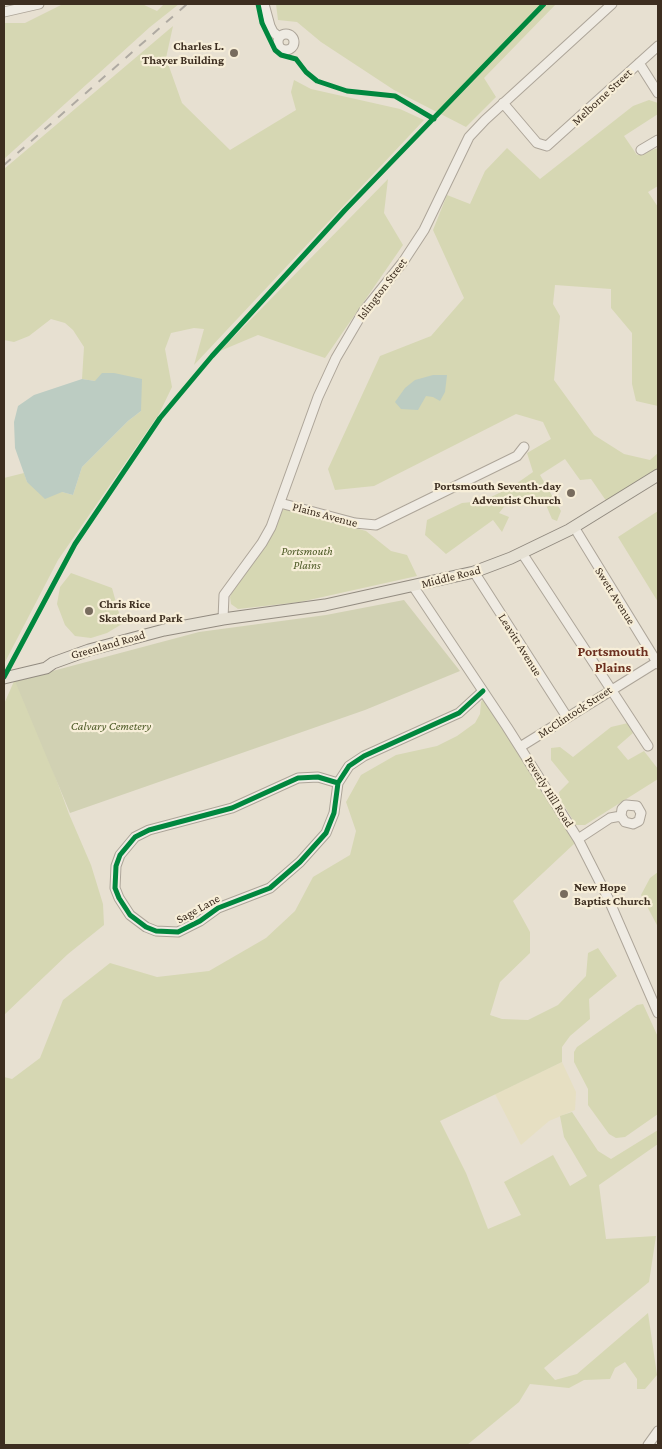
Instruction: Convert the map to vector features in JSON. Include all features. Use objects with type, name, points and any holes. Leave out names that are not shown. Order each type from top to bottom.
[{"type":"main road","name":"Middle Road","points":[[222,619],[325,605],[474,572],[522,553],[574,527],[658,475]]},
{"type":"main road","name":"Greenland Road","points":[[7,675],[44,662],[53,663],[141,635],[222,619]]},
{"type":"street","points":[[4,12],[38,4]]},
{"type":"street","points":[[264,4],[270,26],[279,37]]},
{"type":"street","name":"Islington Street","points":[[222,619],[222,604],[226,590],[267,535],[318,397],[344,344],[363,312],[403,262],[424,230],[469,137],[503,103],[612,4]]},
{"type":"street","name":"Melborne Street","points":[[503,103],[536,143],[544,146],[558,139],[658,46]]},
{"type":"street","points":[[639,63],[658,93]]},
{"type":"street","points":[[641,150],[658,140]]},
{"type":"street","name":"Plains Avenue","points":[[280,503],[370,526],[516,456],[524,447]]},
{"type":"street","name":"Swett Avenue","points":[[574,527],[658,663]]},
{"type":"street","points":[[522,553],[648,746]]},
{"type":"street","name":"Leavitt Avenue","points":[[474,572],[567,717]]},
{"type":"street","name":"Peverly Hill Road","points":[[413,586],[520,747],[578,839],[608,898],[658,1013]]},
{"type":"street","name":"McClintock Street","points":[[520,747],[611,689],[658,663]]},
{"type":"street","points":[[338,783],[342,775],[356,761],[459,713],[483,691]]},
{"type":"street","name":"Sage Lane","points":[[318,777],[338,783],[334,813],[326,833],[300,862],[270,888],[218,908],[200,921],[178,932],[156,931],[146,927],[130,915],[119,898],[115,888],[116,866],[120,855],[135,837],[149,830],[232,808],[298,778],[318,777]]},
{"type":"street","points":[[578,839],[610,818],[621,816]]},
{"type":"street","points":[[648,1445],[658,1431]]},
{"type":"street","points":[[654,1445],[658,1443]]},
{"type":"shaded area","points":[[102,373],[114,373],[142,379],[141,411],[128,421],[82,467],[73,495],[62,492],[45,499],[27,482],[15,448],[14,422],[18,406],[34,395],[82,379],[95,381]]},
{"type":"shaded area","points":[[433,375],[447,375],[445,392],[440,401],[426,396],[418,410],[401,409],[395,402],[405,388],[415,380]]},
{"type":"shaded area","points":[[562,1062],[576,1092],[575,1110],[549,1121],[521,1145],[495,1094]]},
{"type":"green space","points":[[63,4],[142,4],[157,11],[164,4],[179,4],[150,27],[4,159],[4,23],[25,23]]},
{"type":"green space","points":[[276,4],[556,4],[484,78],[496,97],[466,127],[394,90],[321,42],[297,22],[278,20]]},
{"type":"green space","points":[[173,26],[166,58],[182,103],[230,150],[296,110],[291,92],[294,80],[311,89],[400,109],[424,120],[194,365],[204,329],[194,328],[171,333],[165,349],[172,387],[159,414],[58,560],[4,664],[4,478],[24,473],[27,482],[73,495],[82,467],[128,421],[141,411],[95,381],[82,379],[84,347],[73,330],[65,323],[51,319],[29,336],[14,342],[4,340],[4,169]]},
{"type":"green space","points":[[649,100],[658,103],[658,114],[624,136],[637,155],[658,148],[658,186],[648,192],[658,207],[658,406],[636,401],[632,384],[632,333],[611,308],[611,289],[555,285],[553,304],[560,316],[554,380],[594,435],[624,454],[650,460],[658,453],[658,469],[607,502],[591,479],[580,480],[565,459],[540,475],[561,511],[557,521],[552,519],[543,498],[511,498],[499,513],[509,517],[502,532],[493,520],[446,554],[425,535],[427,520],[462,503],[483,501],[513,486],[533,472],[527,453],[551,439],[543,422],[516,414],[374,486],[335,490],[328,469],[380,356],[431,336],[464,298],[433,230],[447,195],[470,204],[485,171],[507,148],[540,179],[633,106]]},
{"type":"green space","points":[[388,179],[384,213],[403,245],[325,358],[258,335],[220,351]]},
{"type":"green space","name":"Portsmouth Plains","points":[[284,509],[366,531],[391,551],[407,555],[417,576],[300,602],[238,609],[231,604],[230,597],[234,587],[271,536],[280,513]]},
{"type":"green space","points":[[658,511],[658,602],[618,537]]},
{"type":"green space","name":"Chris Rice Skateboard Park","points":[[71,573],[112,588],[122,624],[107,633],[91,638],[75,636],[65,625],[57,604],[60,587]]},
{"type":"green space","name":"Calvary Cemetery","points":[[404,600],[460,671],[365,710],[70,813],[15,681],[199,632],[326,615]]},
{"type":"green space","points":[[15,679],[39,732],[69,814],[91,865],[103,904],[104,925],[68,954],[4,1015],[4,704]]},
{"type":"green space","points":[[483,699],[504,728],[575,843],[513,901],[530,932],[530,953],[500,982],[490,1015],[502,1019],[528,1020],[558,1005],[586,976],[588,953],[598,948],[617,976],[589,999],[590,1019],[570,1036],[562,1047],[562,1062],[440,1121],[466,1173],[488,1229],[521,1215],[504,1182],[553,1155],[570,1186],[587,1176],[564,1137],[560,1116],[572,1112],[598,1151],[611,1159],[658,1130],[658,1144],[599,1185],[606,1239],[656,1236],[649,1282],[544,1368],[555,1380],[577,1374],[648,1313],[657,1375],[645,1389],[637,1389],[637,1379],[625,1362],[615,1368],[610,1379],[584,1380],[569,1388],[530,1384],[519,1402],[467,1445],[4,1445],[4,1077],[12,1079],[40,1058],[63,1000],[110,963],[157,977],[209,971],[266,938],[295,911],[313,877],[350,855],[356,831],[346,802],[361,775],[396,755],[437,746],[457,736],[475,723],[480,714]]},
{"type":"green space","points":[[628,723],[633,733],[617,747],[628,760],[644,751],[658,769],[658,779],[585,825],[576,825],[560,799],[559,792],[569,782],[551,760],[551,748],[560,747],[573,757],[611,727]]},
{"type":"green space","points":[[658,872],[658,927],[641,895],[650,878]]},
{"type":"green space","points":[[643,1004],[658,1037],[658,1114],[625,1137],[616,1138],[609,1134],[588,1105],[588,1089],[574,1062],[574,1052],[577,1047],[637,1005]]},
{"type":"railway","points":[[4,165],[187,4]]},
{"type":"cycle path","points":[[258,4],[262,23],[275,50],[281,55],[296,59],[306,72],[317,81],[347,91],[395,96],[434,119]]},
{"type":"cycle path","points":[[4,677],[75,544],[160,418],[212,356],[345,210],[544,4]]},
{"type":"cycle path","points":[[338,783],[318,777],[298,778],[232,808],[149,830],[135,837],[120,855],[116,866],[115,888],[119,898],[130,915],[146,927],[156,931],[178,932],[200,921],[218,908],[270,888],[300,862],[326,833],[334,813],[338,783],[349,766],[364,756],[459,713],[483,691]]},
{"type":"place","name":"Charles L. Thayer Building","points":[[234,53]]},
{"type":"place","name":"Portsmouth Seventh-day Adventist Church","points":[[571,493]]},
{"type":"place","name":"Chris Rice Skateboard Park","points":[[89,611]]},
{"type":"place","name":"New Hope Baptist Church","points":[[564,894]]},
{"type":"district","name":"Portsmouth Plains","points":[[613,660]]}]
